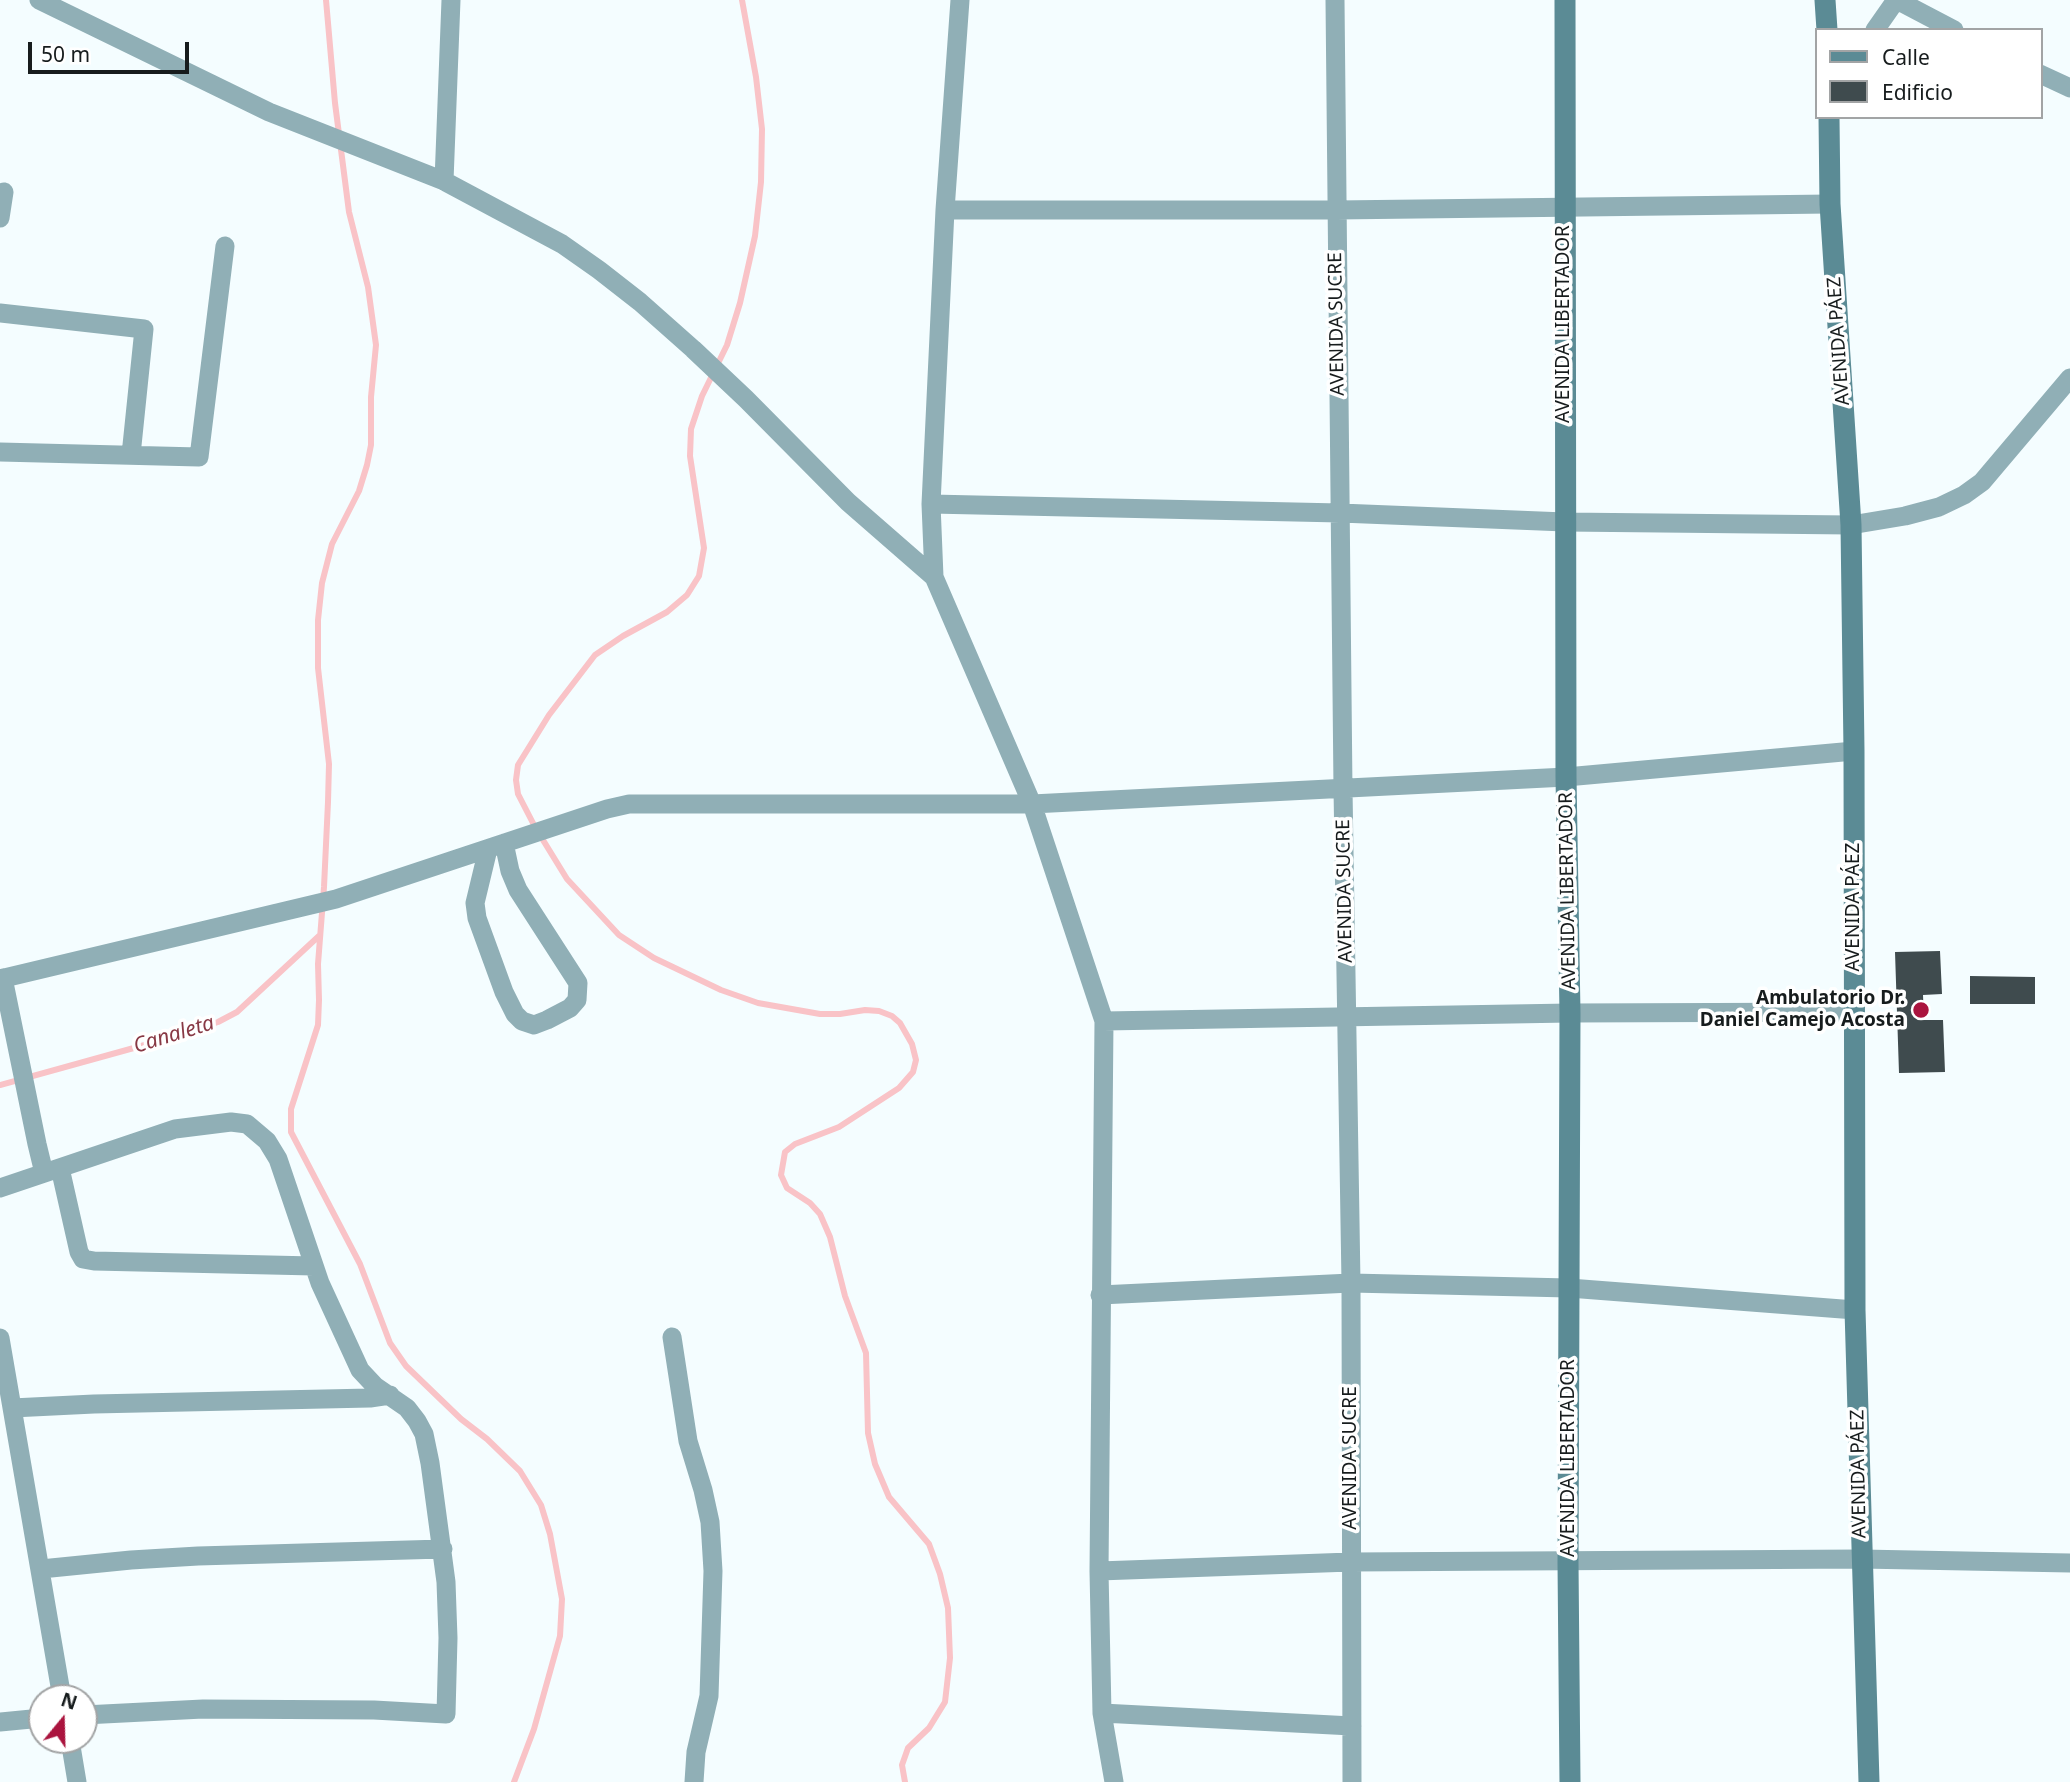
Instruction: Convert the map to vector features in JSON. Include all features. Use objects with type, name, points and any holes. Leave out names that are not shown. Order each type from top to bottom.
[{"type":"main road","name":"AVENIDA LIBERTADOR","points":[[1565,0],[1566,777],[1570,1013],[1570,1782]]},
{"type":"main road","points":[[1825,0],[1826,28]]},
{"type":"main road","name":"AVENIDA PÁEZ","points":[[1829,119],[1830,204],[1851,525],[1856,1310],[1869,1782]]},
{"type":"street","points":[[39,0],[269,112],[444,181],[571,250],[640,302],[706,360],[848,502],[934,577]]},
{"type":"street","points":[[444,181],[451,0]]},
{"type":"street","points":[[960,0],[945,210],[931,505],[934,577],[1032,804],[1104,1021],[1099,1571],[1102,1713],[1114,1782]]},
{"type":"street","name":"AVENIDA SUCRE","points":[[1335,0],[1351,1283],[1352,1782]]},
{"type":"street","points":[[1876,28],[1896,0],[1950,28]]},
{"type":"street","points":[[2042,75],[2070,88]]},
{"type":"street","points":[[0,218],[4,192]]},
{"type":"street","points":[[945,210],[1336,210],[1830,204]]},
{"type":"street","points":[[0,452],[199,457],[225,246]]},
{"type":"street","points":[[0,313],[145,329],[131,455]]},
{"type":"street","points":[[931,505],[1340,513],[1565,522],[1851,525],[1939,507],[1964,495],[1982,482],[2070,378]]},
{"type":"street","points":[[314,1266],[83,1259],[52,1171],[34,1131],[2,978],[336,899],[629,804],[1032,804],[1566,777],[1854,751]]},
{"type":"street","points":[[496,846],[518,890],[578,983],[578,1000],[570,1008],[534,1025],[522,1021],[515,1014],[504,992],[477,918],[475,904],[496,846]]},
{"type":"street","points":[[1104,1021],[1570,1013],[1855,1012]]},
{"type":"street","points":[[0,1188],[175,1129],[231,1122],[247,1124],[267,1141],[278,1159],[314,1266],[360,1370],[375,1386],[407,1408],[424,1434],[446,1581],[446,1714],[374,1710],[203,1709],[98,1714]]},
{"type":"street","points":[[1100,1295],[1351,1283],[1569,1288],[1856,1310]]},
{"type":"street","points":[[672,1337],[688,1441],[703,1490],[709,1522],[713,1571],[709,1696],[696,1752],[694,1782]]},
{"type":"street","points":[[0,1344],[60,1684]]},
{"type":"street","points":[[12,1408],[390,1395]]},
{"type":"street","points":[[41,1569],[198,1556],[443,1549]]},
{"type":"street","points":[[1099,1571],[1351,1562],[1861,1559],[2070,1563]]},
{"type":"street","points":[[1102,1713],[1352,1726]]},
{"type":"street","points":[[0,1722],[28,1719]]},
{"type":"street","points":[[72,1754],[77,1782]]},
{"type":"building","points":[[1940,951],[1942,994],[1923,995],[1924,1020],[1943,1020],[1945,1072],[1899,1073],[1895,952]]},
{"type":"building","points":[[1970,976],[2035,977],[2035,1004],[1970,1004]]},
{"type":"waterway","name":"Canaleta","points":[[326,0],[335,103],[349,212],[368,287],[376,345],[371,397],[371,445],[367,465],[359,491],[332,544],[322,583],[318,620],[318,668],[329,764],[318,964],[318,1025],[291,1109],[291,1132],[360,1264],[390,1343],[406,1366],[520,1471],[541,1505],[550,1534],[562,1599],[560,1636],[534,1729],[514,1782]]},
{"type":"waterway","points":[[742,0],[762,129],[761,182],[755,236],[740,303],[727,345],[702,396],[691,429],[690,456],[704,548],[699,576],[687,595],[667,612],[595,655],[549,715],[518,765],[516,780],[518,794],[567,879],[619,935],[654,958],[721,990],[758,1003],[820,1014],[879,1011],[892,1016],[900,1023],[912,1044],[916,1060],[913,1072],[899,1088],[839,1127],[795,1144],[785,1152],[781,1175],[787,1188],[810,1203],[820,1214],[830,1237],[845,1296],[866,1353],[868,1433],[875,1464],[889,1497],[929,1544],[948,1608],[950,1658],[945,1702],[929,1728],[908,1748],[902,1765],[905,1782]]},
{"type":"waterway","name":"Canaleta","points":[[0,1085],[218,1022],[237,1012],[320,935]]},
{"type":"place","name":"Ambulatorio Dr. Daniel Camejo Acosta","points":[[1921,1010]]}]
